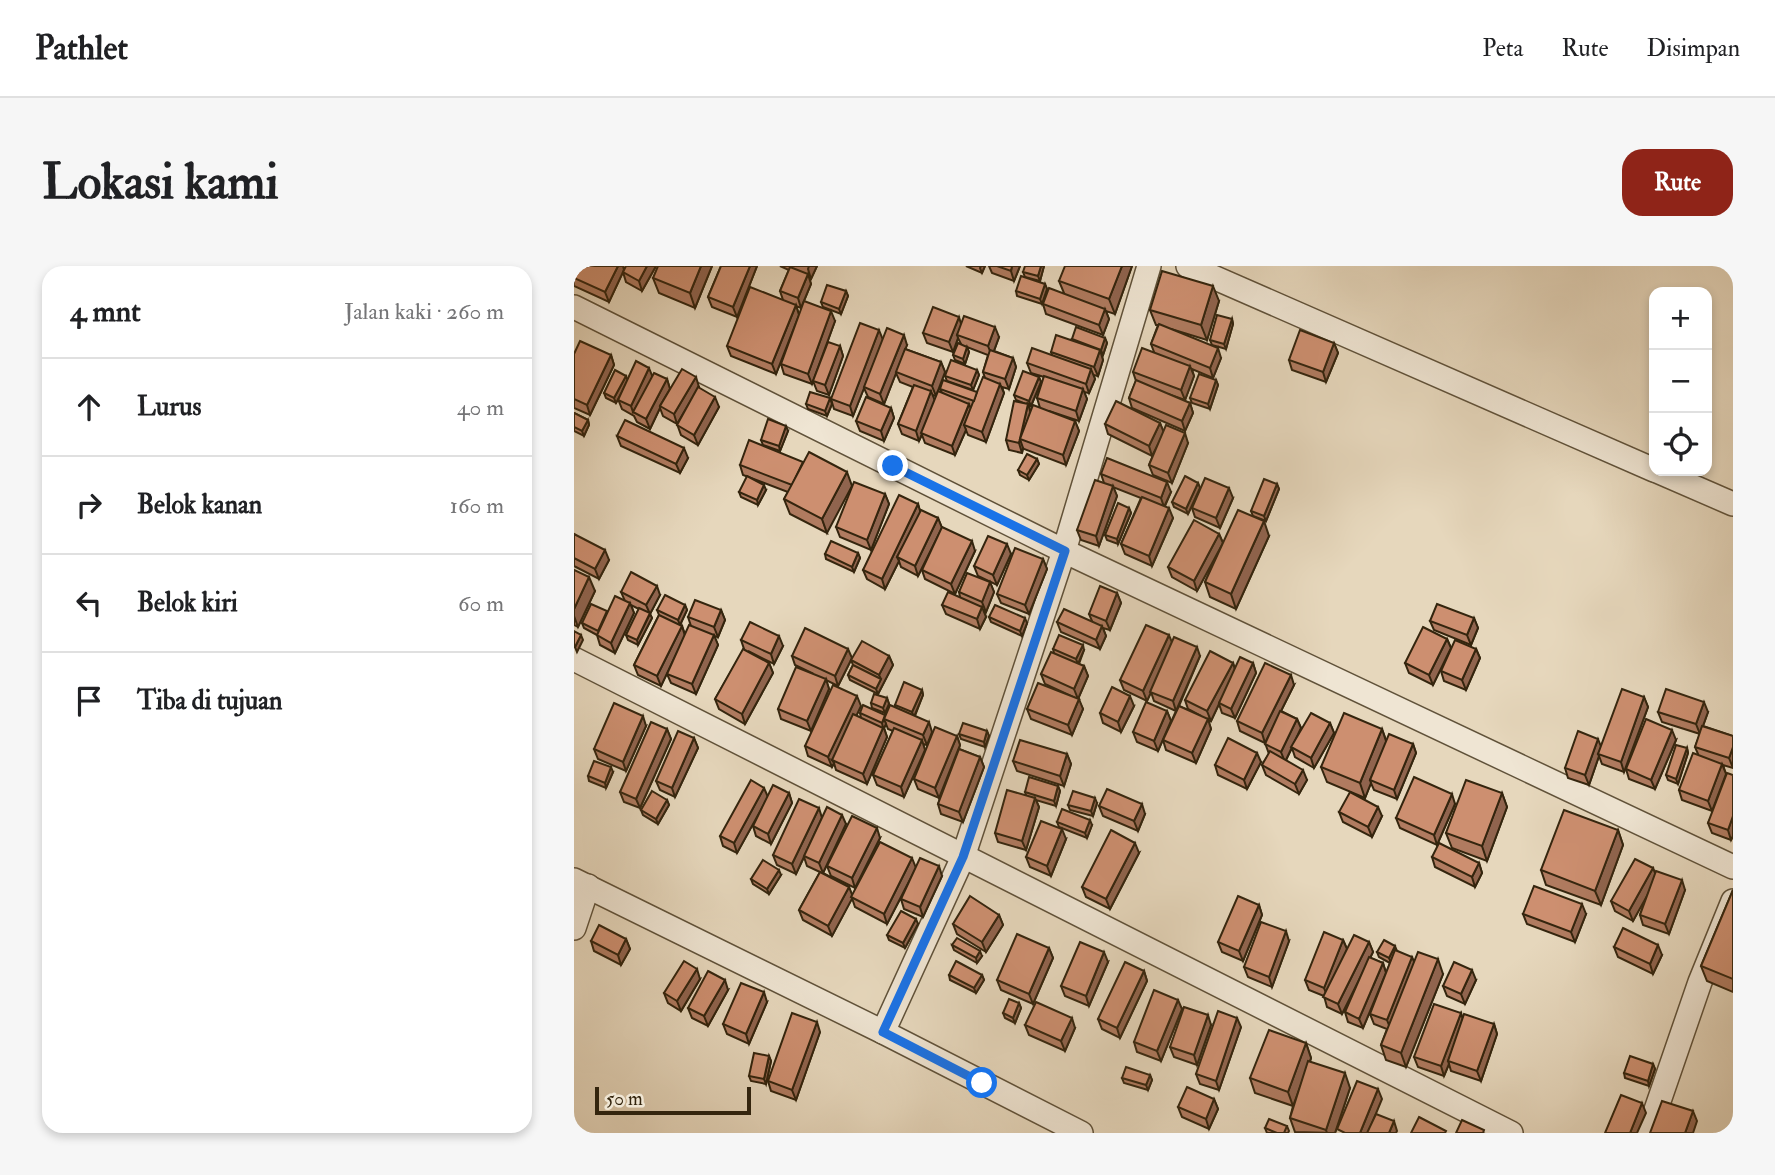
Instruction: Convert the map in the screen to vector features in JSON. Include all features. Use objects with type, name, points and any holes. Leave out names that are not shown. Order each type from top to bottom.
[{"type":"street","points":[[883,1032],[963,857],[1065,551],[1149,266]]},
{"type":"street","points":[[1188,266],[1649,467]]},
{"type":"street","points":[[574,307],[1065,551],[1733,867]]},
{"type":"street","points":[[1670,476],[1733,504]]},
{"type":"street","points":[[574,659],[1511,1133]]},
{"type":"street","points":[[574,928],[581,883],[1081,1133]]},
{"type":"street","points":[[1648,1133],[1700,982],[1733,901]]},
{"type":"building","points":[[574,266],[618,266],[605,292],[574,278]]},
{"type":"building","points":[[626,266],[647,266],[639,281],[623,272]]},
{"type":"building","points":[[658,266],[701,266],[690,293],[653,278]]},
{"type":"building","points":[[721,266],[750,266],[733,307],[708,297]]},
{"type":"building","points":[[997,266],[1012,266],[1011,271]]},
{"type":"building","points":[[1025,266],[1041,266],[1038,276],[1023,272]]},
{"type":"building","points":[[1065,266],[1122,266],[1109,299],[1059,281]]},
{"type":"building","points":[[790,267],[808,274],[798,298],[780,291]]},
{"type":"building","points":[[1162,271],[1213,286],[1201,325],[1150,310]]},
{"type":"building","points":[[1021,276],[1045,284],[1040,299],[1016,291]]},
{"type":"building","points":[[827,285],[846,291],[839,309],[821,302]]},
{"type":"building","points":[[750,287],[796,305],[772,364],[727,346]]},
{"type":"building","points":[[1049,288],[1105,309],[1099,325],[1043,304]]},
{"type":"building","points":[[804,301],[831,311],[808,374],[781,364]]},
{"type":"building","points":[[933,307],[959,317],[949,342],[923,333]]},
{"type":"building","points":[[1217,315],[1232,319],[1224,344],[1210,340]]},
{"type":"building","points":[[964,316],[995,327],[988,346],[957,335]]},
{"type":"building","points":[[860,323],[879,330],[850,406],[831,399]]},
{"type":"building","points":[[1159,324],[1218,348],[1210,368],[1151,344]]},
{"type":"building","points":[[1076,327],[1105,338],[1101,350],[1072,339]]},
{"type":"building","points":[[887,328],[904,335],[880,394],[864,387]]},
{"type":"building","points":[[1300,330],[1334,343],[1323,372],[1289,360]]},
{"type":"building","points":[[1056,335],[1100,350],[1094,367],[1051,352]]},
{"type":"building","points":[[580,341],[611,355],[587,405],[574,399],[574,354]]},
{"type":"building","points":[[828,342],[840,346],[825,385],[813,381]]},
{"type":"building","points":[[958,343],[967,347],[963,359],[953,355]]},
{"type":"building","points":[[1032,348],[1091,369],[1086,384],[1027,363]]},
{"type":"building","points":[[1142,348],[1190,366],[1181,390],[1133,372]]},
{"type":"building","points":[[905,349],[941,362],[932,386],[896,372]]},
{"type":"building","points":[[990,350],[1013,358],[1005,379],[983,372]]},
{"type":"building","points":[[951,360],[977,370],[971,385],[945,376]]},
{"type":"building","points":[[636,361],[649,368],[631,406],[618,400]]},
{"type":"building","points":[[682,369],[696,377],[674,414],[660,406]]},
{"type":"building","points":[[615,370],[626,376],[614,398],[604,393]]},
{"type":"building","points":[[1023,371],[1039,377],[1029,401],[1014,395]]},
{"type":"building","points":[[654,373],[667,379],[646,419],[633,412]]},
{"type":"building","points":[[1199,374],[1216,380],[1208,404],[1190,398]]},
{"type":"building","points":[[1044,376],[1083,389],[1076,411],[1037,398]]},
{"type":"building","points":[[983,377],[1000,384],[982,432],[964,425]]},
{"type":"building","points":[[943,380],[977,392],[974,401],[940,389]]},
{"type":"building","points":[[1136,380],[1190,403],[1182,421],[1129,398]]},
{"type":"building","points":[[914,385],[931,391],[916,431],[898,424]]},
{"type":"building","points":[[698,387],[715,397],[694,435],[677,425]]},
{"type":"building","points":[[938,391],[969,404],[952,446],[921,433]]},
{"type":"building","points":[[810,392],[830,398],[825,411],[806,404]]},
{"type":"building","points":[[866,397],[891,408],[881,431],[856,421]]},
{"type":"building","points":[[1014,401],[1028,404],[1019,443],[1006,440]]},
{"type":"building","points":[[1116,401],[1160,423],[1149,446],[1105,424]]},
{"type":"building","points":[[1033,405],[1075,421],[1063,455],[1020,439]]},
{"type":"building","points":[[574,413],[588,420],[582,431],[574,427]]},
{"type":"building","points":[[768,419],[786,426],[779,446],[761,440]]},
{"type":"building","points":[[625,420],[684,448],[676,464],[617,436]]},
{"type":"building","points":[[1166,425],[1185,433],[1168,473],[1149,465]]},
{"type":"building","points":[[749,440],[803,462],[792,485],[740,465]]},
{"type":"building","points":[[809,452],[847,472],[822,519],[784,499]]},
{"type":"building","points":[[1027,454],[1037,459],[1027,475],[1018,470]]},
{"type":"building","points":[[1107,458],[1167,482],[1161,498],[1101,474]]},
{"type":"building","points":[[747,476],[764,485],[757,500],[739,492]]},
{"type":"building","points":[[1185,476],[1198,483],[1186,509],[1172,502]]},
{"type":"building","points":[[1205,478],[1229,488],[1216,518],[1192,508]]},
{"type":"building","points":[[1264,479],[1277,484],[1264,516],[1251,511]]},
{"type":"building","points":[[1095,480],[1113,486],[1096,536],[1077,530]]},
{"type":"building","points":[[854,482],[885,494],[867,540],[836,527]]},
{"type":"building","points":[[899,495],[918,504],[882,579],[863,570]]},
{"type":"building","points":[[1142,497],[1169,508],[1149,556],[1121,544]]},
{"type":"building","points":[[1118,503],[1129,508],[1117,539],[1105,535]]},
{"type":"building","points":[[921,510],[938,518],[915,566],[897,557]]},
{"type":"building","points":[[1238,510],[1264,521],[1231,594],[1205,582]]},
{"type":"building","points":[[1194,520],[1219,534],[1194,581],[1168,567]]},
{"type":"building","points":[[942,527],[972,541],[951,584],[922,570]]},
{"type":"building","points":[[574,534],[605,550],[595,569],[574,558]]},
{"type":"building","points":[[988,536],[1007,544],[993,575],[974,566]]},
{"type":"building","points":[[831,541],[858,553],[852,567],[825,554]]},
{"type":"building","points":[[1015,548],[1043,559],[1025,605],[997,594]]},
{"type":"building","points":[[574,570],[589,577],[574,609]]},
{"type":"building","points":[[631,572],[657,586],[646,605],[621,592]]},
{"type":"building","points":[[967,573],[990,582],[982,602],[959,592]]},
{"type":"building","points":[[1100,586],[1117,593],[1106,621],[1089,614]]},
{"type":"building","points":[[948,592],[982,607],[977,619],[942,605]]},
{"type":"building","points":[[665,595],[685,605],[678,620],[657,610]]},
{"type":"building","points":[[615,596],[630,603],[611,643],[597,635]]},
{"type":"building","points":[[695,600],[721,610],[714,627],[688,617]]},
{"type":"building","points":[[591,604],[607,611],[598,631],[582,623]]},
{"type":"building","points":[[1437,604],[1474,618],[1467,635],[1430,621]]},
{"type":"building","points":[[995,605],[1025,618],[1020,631],[989,617]]},
{"type":"building","points":[[639,608],[650,613],[637,640],[626,635]]},
{"type":"building","points":[[1064,609],[1102,626],[1096,640],[1057,622]]},
{"type":"building","points":[[659,615],[682,626],[657,676],[634,665]]},
{"type":"building","points":[[750,622],[779,636],[771,654],[741,640]]},
{"type":"building","points":[[689,625],[714,635],[692,684],[667,674]]},
{"type":"building","points":[[1146,625],[1169,635],[1143,691],[1120,680]]},
{"type":"building","points":[[1423,627],[1447,639],[1429,675],[1405,663]]},
{"type":"building","points":[[805,628],[848,649],[835,676],[792,656]]},
{"type":"building","points":[[574,631],[581,635],[575,647],[574,646]]},
{"type":"building","points":[[1059,635],[1083,645],[1076,659],[1053,649]]},
{"type":"building","points":[[1174,637],[1197,647],[1173,701],[1150,692]]},
{"type":"building","points":[[1455,640],[1476,649],[1462,680],[1441,671]]},
{"type":"building","points":[[862,641],[889,656],[879,675],[851,660]]},
{"type":"building","points":[[743,649],[769,663],[742,714],[715,699]]},
{"type":"building","points":[[1210,651],[1233,663],[1207,711],[1185,700]]},
{"type":"building","points":[[1051,652],[1084,666],[1074,689],[1041,674]]},
{"type":"building","points":[[1240,657],[1253,663],[1231,709],[1219,703]]},
{"type":"building","points":[[1265,663],[1291,675],[1262,733],[1237,721]]},
{"type":"building","points":[[853,665],[881,679],[876,689],[848,675]]},
{"type":"building","points":[[796,667],[826,679],[807,721],[778,709]]},
{"type":"building","points":[[904,682],[922,690],[912,712],[895,705]]},
{"type":"building","points":[[1038,683],[1079,699],[1068,725],[1027,709]]},
{"type":"building","points":[[833,685],[857,696],[828,757],[805,746]]},
{"type":"building","points":[[1112,687],[1130,696],[1118,722],[1100,713]]},
{"type":"building","points":[[1622,689],[1644,697],[1621,762],[1598,754]]},
{"type":"building","points":[[1666,689],[1704,702],[1696,724],[1658,712]]},
{"type":"building","points":[[874,694],[887,698],[883,708],[871,703]]},
{"type":"building","points":[[1146,702],[1167,711],[1154,741],[1133,732]]},
{"type":"building","points":[[614,703],[643,716],[623,762],[594,749]]},
{"type":"building","points":[[863,705],[885,715],[882,723],[860,713]]},
{"type":"building","points":[[890,705],[929,722],[923,735],[884,719]]},
{"type":"building","points":[[1179,706],[1208,719],[1192,753],[1163,740]]},
{"type":"building","points":[[1280,711],[1297,719],[1281,752],[1265,744]]},
{"type":"building","points":[[1311,713],[1330,723],[1311,758],[1291,747]]},
{"type":"building","points":[[1344,713],[1382,729],[1360,783],[1321,767]]},
{"type":"building","points":[[853,714],[883,728],[863,774],[832,760]]},
{"type":"building","points":[[1646,719],[1672,730],[1651,780],[1626,769]]},
{"type":"building","points":[[651,722],[667,729],[636,799],[620,792]]},
{"type":"building","points":[[963,723],[987,731],[984,742],[959,734]]},
{"type":"building","points":[[1702,726],[1733,736],[1729,758],[1695,747]]},
{"type":"building","points":[[935,727],[957,736],[935,788],[914,779]]},
{"type":"building","points":[[894,728],[922,740],[901,787],[873,775]]},
{"type":"building","points":[[678,731],[694,738],[672,788],[656,781]]},
{"type":"building","points":[[1578,731],[1598,739],[1585,775],[1565,768]]},
{"type":"building","points":[[1389,734],[1413,744],[1394,790],[1370,780]]},
{"type":"building","points":[[1228,738],[1257,753],[1244,780],[1215,765]]},
{"type":"building","points":[[1020,740],[1067,754],[1060,776],[1013,761]]},
{"type":"building","points":[[1676,745],[1687,748],[1676,779],[1666,775]]},
{"type":"building","points":[[959,749],[980,757],[959,812],[938,804]]},
{"type":"building","points":[[1270,751],[1303,770],[1295,784],[1262,765]]},
{"type":"building","points":[[1693,753],[1722,764],[1708,801],[1679,790]]},
{"type":"building","points":[[594,761],[611,767],[605,783],[588,776]]},
{"type":"building","points":[[1727,773],[1733,775],[1733,816],[1728,830],[1708,823]]},
{"type":"building","points":[[1029,777],[1058,786],[1054,801],[1025,792]]},
{"type":"building","points":[[1414,777],[1452,794],[1434,835],[1396,818]]},
{"type":"building","points":[[751,780],[764,788],[734,843],[720,836]]},
{"type":"building","points":[[1466,780],[1502,793],[1482,846],[1446,833]]},
{"type":"building","points":[[773,785],[789,793],[768,834],[753,826]]},
{"type":"building","points":[[1107,789],[1142,804],[1134,821],[1099,806]]},
{"type":"building","points":[[1007,790],[1035,798],[1022,841],[995,833]]},
{"type":"building","points":[[652,791],[667,800],[656,819],[641,810]]},
{"type":"building","points":[[1073,791],[1095,798],[1091,811],[1068,805]]},
{"type":"building","points":[[1350,792],[1378,807],[1368,827],[1339,812]]},
{"type":"building","points":[[799,799],[819,808],[792,864],[773,855]]},
{"type":"building","points":[[827,807],[842,815],[819,863],[804,856]]},
{"type":"building","points":[[1062,809],[1090,820],[1085,833],[1057,822]]},
{"type":"building","points":[[1564,810],[1618,830],[1595,891],[1541,870]]},
{"type":"building","points":[[852,816],[877,828],[852,878],[827,866]]},
{"type":"building","points":[[1041,821],[1062,829],[1047,866],[1026,857]]},
{"type":"building","points":[[1111,830],[1135,843],[1106,899],[1082,887]]},
{"type":"building","points":[[880,842],[912,858],[884,914],[851,897]]},
{"type":"building","points":[[1439,843],[1479,863],[1472,877],[1432,857]]},
{"type":"building","points":[[920,858],[939,866],[920,907],[901,899]]},
{"type":"building","points":[[1635,859],[1653,868],[1629,911],[1611,901]]},
{"type":"building","points":[[763,860],[779,870],[767,889],[751,879]]},
{"type":"building","points":[[1656,871],[1682,880],[1665,924],[1640,915]]},
{"type":"building","points":[[820,872],[849,887],[828,926],[799,910]]},
{"type":"building","points":[[1534,886],[1582,904],[1571,932],[1523,914]]},
{"type":"building","points":[[1733,890],[1733,979],[1701,966]]},
{"type":"building","points":[[970,896],[999,915],[982,942],[953,924]]},
{"type":"building","points":[[1238,896],[1259,905],[1239,951],[1218,942]]},
{"type":"building","points":[[901,911],[916,919],[903,943],[887,935]]},
{"type":"building","points":[[1261,922],[1286,931],[1269,977],[1244,967]]},
{"type":"building","points":[[599,925],[626,939],[618,955],[591,941]]},
{"type":"building","points":[[1623,928],[1658,945],[1650,964],[1614,947]]},
{"type":"building","points":[[1324,932],[1343,940],[1324,988],[1305,980]]},
{"type":"building","points":[[1017,934],[1049,948],[1029,994],[997,980]]},
{"type":"building","points":[[1354,935],[1369,942],[1338,1004],[1323,997]]},
{"type":"building","points":[[957,938],[980,951],[976,958],[952,945]]},
{"type":"building","points":[[1384,940],[1395,946],[1389,958],[1377,952]]},
{"type":"building","points":[[1080,942],[1104,952],[1086,996],[1061,986]]},
{"type":"building","points":[[1395,950],[1412,957],[1387,1020],[1370,1014]]},
{"type":"building","points":[[1418,952],[1438,959],[1401,1053],[1381,1045]]},
{"type":"building","points":[[1369,957],[1383,963],[1359,1019],[1345,1012]]},
{"type":"building","points":[[684,961],[697,969],[677,1001],[664,993]]},
{"type":"building","points":[[956,961],[982,975],[974,988],[949,975]]},
{"type":"building","points":[[1125,962],[1144,971],[1117,1028],[1098,1019]]},
{"type":"building","points":[[1454,962],[1472,970],[1461,994],[1443,986]]},
{"type":"building","points":[[708,971],[725,980],[704,1016],[688,1008]]},
{"type":"building","points":[[741,983],[764,992],[746,1034],[723,1024]]},
{"type":"building","points":[[1154,990],[1178,1000],[1157,1051],[1134,1042]]},
{"type":"building","points":[[1009,999],[1019,1003],[1013,1018],[1003,1013]]},
{"type":"building","points":[[1036,1002],[1072,1018],[1061,1041],[1025,1025]]},
{"type":"building","points":[[1434,1004],[1461,1013],[1441,1066],[1414,1057]]},
{"type":"building","points":[[1184,1007],[1208,1015],[1194,1055],[1170,1047]]},
{"type":"building","points":[[1218,1011],[1237,1018],[1216,1081],[1196,1074]]},
{"type":"building","points":[[792,1013],[817,1022],[792,1090],[768,1081]]},
{"type":"building","points":[[1464,1014],[1494,1024],[1477,1071],[1448,1061]]},
{"type":"building","points":[[1269,1030],[1306,1043],[1288,1092],[1250,1078]]},
{"type":"building","points":[[754,1053],[769,1056],[764,1079],[749,1076]]},
{"type":"building","points":[[1630,1056],[1653,1064],[1648,1081],[1624,1073]]},
{"type":"building","points":[[1308,1061],[1345,1073],[1326,1130],[1290,1118]]},
{"type":"building","points":[[1126,1067],[1150,1075],[1146,1085],[1122,1078]]},
{"type":"building","points":[[1357,1081],[1378,1089],[1360,1133],[1345,1133],[1337,1129]]},
{"type":"building","points":[[1187,1087],[1214,1099],[1206,1119],[1178,1107]]},
{"type":"building","points":[[1621,1095],[1642,1103],[1630,1133],[1605,1133]]},
{"type":"building","points":[[1662,1101],[1693,1111],[1685,1133],[1650,1133]]},
{"type":"building","points":[[1376,1114],[1394,1121],[1389,1133],[1367,1133]]},
{"type":"building","points":[[1419,1117],[1446,1131],[1445,1133],[1411,1133]]},
{"type":"building","points":[[1269,1119],[1287,1126],[1284,1133],[1265,1128]]},
{"type":"building","points":[[1462,1120],[1484,1130],[1483,1133],[1456,1133]]},
{"type":"route","points":[[893,466],[1065,551],[963,857],[883,1032],[982,1083]]}]
